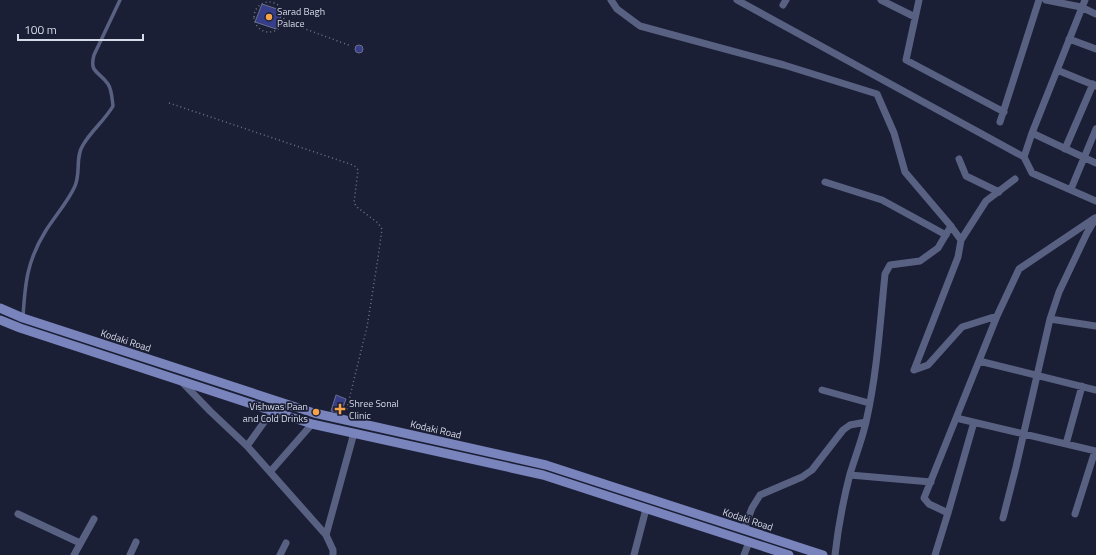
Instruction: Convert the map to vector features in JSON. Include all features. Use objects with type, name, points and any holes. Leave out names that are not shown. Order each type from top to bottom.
[{"type":"main road","name":"Kodaki Road","points":[[0,308],[23,318],[314,413],[546,465],[823,555]]},
{"type":"main road","points":[[0,320],[20,328],[312,424],[543,475],[789,555]]},
{"type":"street","points":[[611,0],[617,9],[640,26],[784,65],[877,94],[894,133],[905,172],[961,240]]},
{"type":"street","points":[[737,0],[1024,157],[1032,172],[1096,201]]},
{"type":"street","points":[[881,0],[915,17]]},
{"type":"street","points":[[919,0],[906,60],[1004,112]]},
{"type":"street","points":[[1000,122],[1039,0]]},
{"type":"street","points":[[1046,0],[1082,7],[1096,14]]},
{"type":"street","points":[[1024,157],[1032,133],[1085,0]]},
{"type":"street","points":[[1069,39],[1096,49]]},
{"type":"street","points":[[1057,70],[1095,85],[1065,149]]},
{"type":"street","points":[[1071,189],[1096,129]]},
{"type":"street","points":[[1032,133],[1096,163]]},
{"type":"street","points":[[959,159],[966,176],[998,192]]},
{"type":"street","points":[[997,316],[962,327],[928,366],[914,370],[958,257],[961,240],[986,201],[1015,179]]},
{"type":"street","points":[[825,182],[882,200],[946,235]]},
{"type":"street","points":[[948,513],[929,504],[924,498],[997,316],[1020,269],[1096,217]]},
{"type":"street","points":[[1003,518],[1038,376],[1050,319],[1059,292],[1096,217]]},
{"type":"street","points":[[835,555],[837,533],[850,475],[866,422],[874,385],[885,274],[890,265],[920,260],[938,248],[951,226]]},
{"type":"street","points":[[1050,319],[1096,326]]},
{"type":"street","points":[[979,361],[1096,390]]},
{"type":"street","points":[[180,380],[247,446],[326,535],[333,550],[333,555]]},
{"type":"street","points":[[1066,444],[1082,386]]},
{"type":"street","points":[[822,390],[869,403]]},
{"type":"street","points":[[247,446],[272,410]]},
{"type":"street","points":[[956,418],[1095,451],[1075,514]]},
{"type":"street","points":[[744,529],[752,508],[760,495],[802,477],[812,470],[843,430],[850,425],[866,422]]},
{"type":"street","points":[[934,555],[948,513],[974,422]]},
{"type":"street","points":[[270,472],[312,424]]},
{"type":"street","points":[[326,535],[354,433]]},
{"type":"street","points":[[850,475],[931,482]]},
{"type":"street","points":[[634,555],[646,508]]},
{"type":"street","points":[[18,514],[80,543]]},
{"type":"street","points":[[74,555],[94,518]]},
{"type":"street","points":[[130,555],[136,542]]},
{"type":"street","points":[[744,555],[749,542]]},
{"type":"street","points":[[280,555],[286,543]]},
{"type":"lane","points":[[23,318],[25,287],[29,265],[36,246],[75,186],[79,169],[78,154],[82,146],[113,106],[109,85],[93,69],[91,64],[120,0]]},
{"type":"path","points":[[274,1],[283,9],[285,15],[284,21],[277,30],[271,32],[259,29],[254,18],[254,12],[262,3],[274,1]]},
{"type":"path","points":[[284,21],[351,46]]},
{"type":"path","points":[[169,103],[350,164],[358,170],[354,203],[358,208],[378,222],[382,229],[367,327],[344,420]]},
{"type":"building","name":"Sarad Bagh Palace","points":[[262,4],[283,11],[276,29],[255,22]]},
{"type":"building","points":[[357,45],[361,45],[363,49],[361,53],[357,53],[355,51],[355,47]]},
{"type":"building","points":[[336,395],[346,399],[341,413],[331,411]]},
{"type":"place","name":"Sarad Bagh Palace","points":[[269,17]]},
{"type":"place","name":"Shree Sonal Clinic","points":[[340,409]]},
{"type":"place","name":"Vishwas Paan and Cold Drinks","points":[[316,412]]}]
